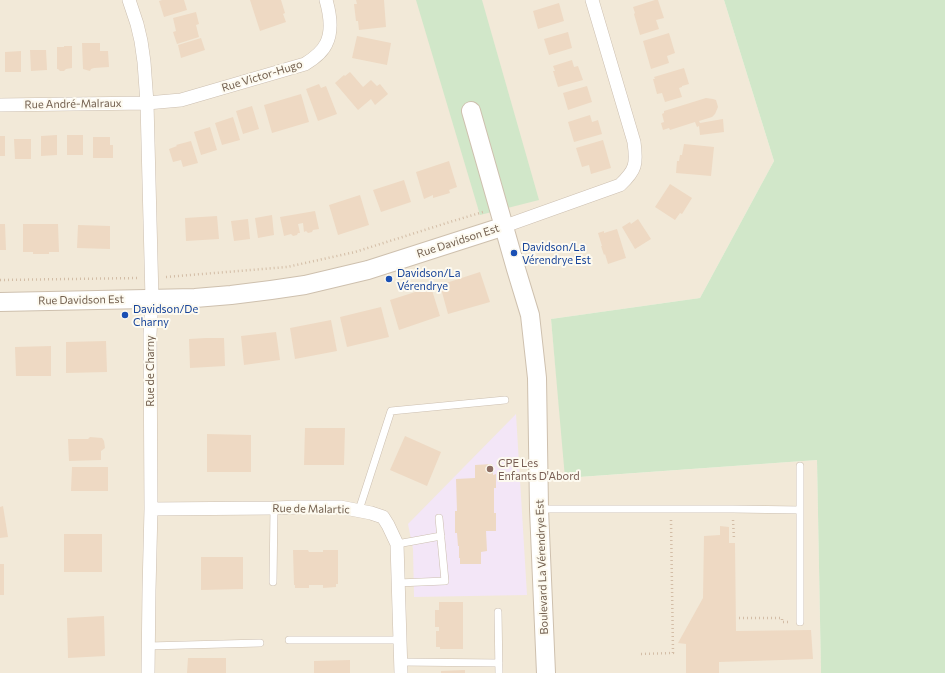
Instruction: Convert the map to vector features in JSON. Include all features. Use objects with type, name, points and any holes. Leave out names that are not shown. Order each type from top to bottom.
[{"type":"street","name":"Rue de Charny","points":[[129,0],[137,24],[144,62],[147,103],[152,278],[150,334],[151,510],[148,673]]},
{"type":"street","name":"Rue Victor-Hugo","points":[[147,103],[181,100],[305,64],[317,56],[326,45],[329,34],[330,20],[326,0]]},
{"type":"street","name":"Rue Davidson Est","points":[[0,302],[194,298],[231,295],[305,285],[368,270],[504,226],[620,186],[635,168],[636,156],[634,142],[592,0]]},
{"type":"street","name":"Rue André-Malraux","points":[[0,106],[147,103]]},
{"type":"street","name":"Boulevard La Vérendrye Est","points":[[471,111],[530,315],[537,378],[539,509],[546,673]]},
{"type":"street","name":"Rue de Malartic","points":[[151,510],[340,507],[371,512],[383,518],[388,524],[397,544],[400,667]]},
{"type":"lane","points":[[359,510],[391,411],[505,400]]},
{"type":"lane","points":[[800,466],[800,622]]},
{"type":"lane","points":[[273,582],[274,508]]},
{"type":"lane","points":[[539,509],[733,508],[800,510]]},
{"type":"lane","points":[[398,583],[445,581],[439,518]]},
{"type":"lane","points":[[397,544],[441,536]]},
{"type":"lane","points":[[498,612],[499,673]]},
{"type":"lane","points":[[290,640],[399,640]]},
{"type":"lane","points":[[149,646],[260,643]]},
{"type":"lane","points":[[400,667],[499,663]]},
{"type":"path","points":[[0,280],[152,278],[287,267],[355,252],[485,212]]},
{"type":"path","points":[[733,508],[734,539]]},
{"type":"path","points":[[641,654],[673,653],[671,509]]},
{"type":"path","points":[[739,618],[782,618],[782,622],[800,622]]},
{"type":"shaded area","points":[[0,0],[724,0],[774,161],[700,298],[551,319],[566,478],[817,460],[821,673],[0,673]]},
{"type":"shaded area","name":"CPE Les Enfants D'Abord","points":[[516,414],[527,595],[414,597],[413,549],[408,524]]},
{"type":"green space","points":[[416,0],[482,0],[539,200],[480,215]]},
{"type":"green space","points":[[724,0],[945,0],[945,673],[821,673],[817,460],[565,478],[551,319],[700,298],[774,161]]},
{"type":"building","points":[[184,0],[187,10],[164,17],[159,1]]},
{"type":"building","points":[[250,0],[281,0],[286,22],[260,31]]},
{"type":"building","points":[[356,0],[384,0],[386,27],[359,30],[358,21],[356,21],[354,4],[357,4]]},
{"type":"building","points":[[658,0],[664,18],[656,20],[659,29],[640,35],[633,7]]},
{"type":"building","points":[[559,3],[564,21],[538,29],[533,11]]},
{"type":"building","points":[[196,12],[199,24],[196,25],[199,37],[177,44],[173,32],[176,31],[173,18]]},
{"type":"building","points":[[568,32],[572,48],[549,55],[544,39]]},
{"type":"building","points":[[669,33],[675,53],[667,56],[669,63],[651,69],[643,41]]},
{"type":"building","points":[[357,36],[391,43],[387,65],[352,58]]},
{"type":"building","points":[[201,38],[205,50],[181,58],[178,45]]},
{"type":"building","points":[[82,43],[100,43],[100,51],[108,51],[109,67],[94,68],[90,71],[83,69]]},
{"type":"building","points":[[72,46],[72,68],[60,71],[57,69],[57,47]]},
{"type":"building","points":[[30,50],[46,50],[47,70],[31,71]]},
{"type":"building","points":[[21,51],[21,72],[5,72],[5,52]]},
{"type":"building","points":[[572,60],[574,67],[578,66],[583,80],[558,87],[553,66]]},
{"type":"building","points":[[684,68],[689,84],[679,88],[682,97],[665,102],[662,93],[657,94],[653,79],[655,79],[654,77]]},
{"type":"building","points":[[350,72],[363,87],[371,80],[377,86],[380,84],[388,94],[375,105],[371,99],[358,110],[335,83]]},
{"type":"building","points":[[319,84],[321,88],[326,86],[337,114],[318,121],[306,89]]},
{"type":"building","points":[[587,86],[592,102],[568,110],[563,93]]},
{"type":"building","points":[[301,94],[309,122],[272,133],[264,105]]},
{"type":"building","points":[[706,98],[716,100],[718,107],[712,117],[699,121],[700,123],[723,119],[724,132],[700,135],[699,126],[697,127],[695,122],[670,130],[669,128],[663,130],[661,123],[664,122],[662,114],[664,111]]},
{"type":"building","points":[[252,106],[259,129],[243,134],[236,111]]},
{"type":"building","points":[[590,115],[592,122],[598,120],[602,134],[574,142],[568,122]]},
{"type":"building","points":[[233,117],[240,140],[222,145],[215,123]]},
{"type":"building","points":[[210,127],[217,150],[201,155],[194,132]]},
{"type":"building","points":[[57,135],[57,155],[41,156],[41,136]]},
{"type":"building","points":[[67,135],[83,135],[83,155],[67,155]]},
{"type":"building","points":[[0,136],[5,136],[5,156],[0,156]]},
{"type":"building","points":[[93,137],[110,137],[110,145],[113,145],[113,158],[93,158]]},
{"type":"building","points":[[14,139],[31,139],[31,159],[15,159]]},
{"type":"building","points":[[603,140],[611,168],[591,174],[589,165],[582,167],[576,148]]},
{"type":"building","points":[[191,141],[198,163],[183,167],[181,160],[173,162],[169,149],[177,146],[176,145]]},
{"type":"building","points":[[684,144],[714,147],[711,176],[676,173],[677,161],[679,161],[680,155],[682,155]]},
{"type":"building","points":[[449,161],[457,187],[449,190],[450,193],[433,198],[433,195],[424,199],[416,172]]},
{"type":"building","points":[[404,180],[411,202],[381,212],[373,190]]},
{"type":"building","points":[[670,184],[692,198],[682,214],[680,213],[675,220],[655,207]]},
{"type":"building","points":[[360,195],[369,225],[338,235],[329,205]]},
{"type":"building","points":[[315,211],[319,229],[308,233],[306,231],[304,232],[303,223],[298,224],[300,233],[293,236],[291,234],[284,236],[280,217]]},
{"type":"building","points":[[272,215],[274,235],[258,238],[255,218]]},
{"type":"building","points":[[217,216],[219,239],[186,241],[185,218]]},
{"type":"building","points":[[248,219],[250,239],[234,241],[231,221]]},
{"type":"building","points":[[638,219],[651,239],[635,249],[622,227],[630,222],[631,224]]},
{"type":"building","points":[[0,224],[5,224],[6,250],[0,250]]},
{"type":"building","points":[[23,224],[58,224],[59,252],[49,252],[49,254],[33,254],[33,252],[23,252]]},
{"type":"building","points":[[78,225],[110,226],[110,249],[77,248]]},
{"type":"building","points":[[617,229],[626,258],[608,264],[598,233],[604,231],[604,233]]},
{"type":"building","points":[[480,272],[490,302],[448,314],[440,285]]},
{"type":"building","points":[[431,287],[440,316],[399,330],[390,300]]},
{"type":"building","points":[[381,307],[389,337],[347,347],[340,317]]},
{"type":"building","points":[[331,320],[337,351],[295,359],[290,328]]},
{"type":"building","points":[[276,332],[280,360],[244,365],[241,336]]},
{"type":"building","points":[[224,338],[225,366],[190,368],[189,339]]},
{"type":"building","points":[[106,341],[107,372],[66,373],[66,342]]},
{"type":"building","points":[[51,346],[51,376],[16,376],[15,347]]},
{"type":"building","points":[[305,428],[345,428],[344,465],[304,465]]},
{"type":"building","points":[[207,434],[251,435],[251,472],[207,472]]},
{"type":"building","points":[[405,436],[441,452],[427,486],[390,470]]},
{"type":"building","points":[[90,437],[102,438],[104,441],[105,448],[101,451],[101,460],[69,461],[68,439],[88,439]]},
{"type":"building","points":[[492,464],[493,475],[496,474],[496,488],[494,488],[494,513],[496,513],[496,531],[486,531],[487,551],[481,552],[481,564],[460,564],[457,533],[455,533],[455,511],[457,511],[456,479],[475,478],[475,465]]},
{"type":"building","points":[[72,467],[108,467],[108,491],[71,491]]},
{"type":"building","points":[[3,506],[8,537],[0,538],[0,507]]},
{"type":"building","points":[[720,526],[729,527],[729,543],[735,543],[736,631],[811,630],[813,659],[719,662],[719,673],[686,673],[686,644],[678,643],[703,598],[704,536],[720,535]]},
{"type":"building","points":[[64,534],[102,534],[102,572],[64,572]]},
{"type":"building","points":[[293,550],[323,552],[323,550],[338,550],[338,584],[336,584],[336,587],[323,588],[323,585],[309,585],[309,588],[295,588]]},
{"type":"building","points":[[201,557],[243,557],[243,589],[201,590]]},
{"type":"building","points":[[0,564],[4,564],[4,595],[0,595]]},
{"type":"building","points":[[439,602],[463,602],[463,649],[440,649],[440,647],[436,647],[436,631],[439,631],[439,627],[435,627],[435,610],[439,610]]},
{"type":"building","points":[[104,616],[105,656],[68,658],[67,618]]},
{"type":"building","points":[[188,658],[226,658],[226,673],[187,673]]},
{"type":"building","points":[[350,660],[350,673],[314,673],[314,661]]},
{"type":"building","points":[[465,670],[465,673],[441,673],[441,671]]},
{"type":"place","name":"Davidson/La Vérendrye Est","points":[[514,253]]},
{"type":"place","name":"Davidson/La Vérendrye","points":[[389,279]]},
{"type":"place","name":"Davidson/De Charny","points":[[125,315]]},
{"type":"place","name":"CPE Les Enfants D'Abord","points":[[490,469]]}]
